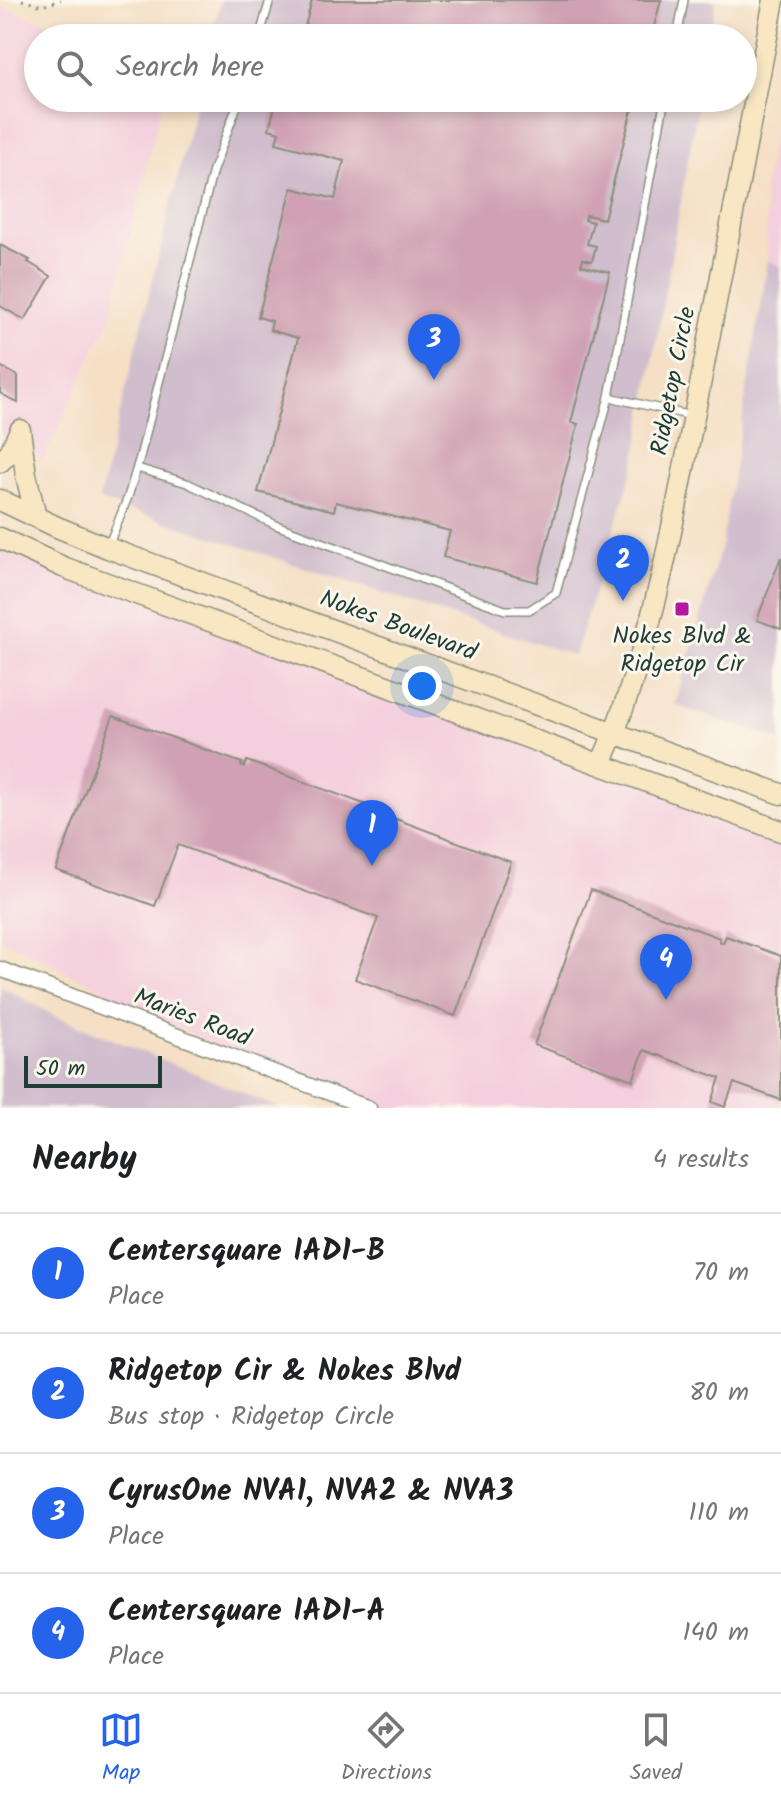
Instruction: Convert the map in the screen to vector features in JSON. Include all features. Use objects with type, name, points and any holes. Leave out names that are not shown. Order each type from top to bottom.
[{"type":"main road","name":"Ridgetop Circle","points":[[757,88],[774,0]]},
{"type":"main road","name":"Ridgetop Circle","points":[[601,764],[627,702],[657,597],[752,112]]},
{"type":"main road","points":[[0,462],[10,452],[20,430],[36,517]]},
{"type":"main road","name":"Nokes Boulevard","points":[[0,500],[108,548],[781,794]]},
{"type":"main road","points":[[0,538],[77,573],[781,831]]},
{"type":"street","name":"Maries Road","points":[[0,969],[369,1108]]},
{"type":"lane","points":[[263,24],[270,0]]},
{"type":"lane","points":[[680,24],[684,0]]},
{"type":"lane","points":[[108,548],[137,468],[213,170],[235,112]]},
{"type":"lane","points":[[137,468],[187,483],[276,525],[505,610],[529,610],[556,593],[609,397],[662,112]]},
{"type":"lane","points":[[609,397],[694,416]]},
{"type":"path","points":[[22,0],[42,6],[61,0]]},
{"type":"shaded area","points":[[221,0],[716,0],[712,24],[215,24]]},
{"type":"shaded area","points":[[0,6],[48,24],[24,24],[24,112],[160,112],[110,318],[43,460],[0,435]]},
{"type":"shaded area","points":[[781,93],[781,266],[768,261],[764,186]]},
{"type":"shaded area","points":[[194,112],[697,112],[635,463],[574,656],[99,500]]},
{"type":"shaded area","points":[[768,261],[781,266],[781,740],[675,705],[722,543]]},
{"type":"shaded area","points":[[0,538],[781,831],[781,1108],[369,1108],[248,1063],[0,938]]},
{"type":"shaded area","points":[[0,986],[51,1014],[279,1108],[0,1108]]},
{"type":"building","points":[[312,0],[661,0],[655,24],[306,24]]},
{"type":"building","points":[[273,112],[631,112],[604,219],[586,215],[585,220],[593,222],[587,244],[596,246],[592,261],[583,259],[581,265],[610,272],[571,422],[578,424],[537,582],[443,557],[450,531],[336,502],[334,511],[258,492],[298,338],[270,330],[272,321],[258,317],[292,188],[335,199],[344,161],[276,143],[279,132],[269,129]]},
{"type":"building","points":[[0,245],[30,260],[28,262],[51,276],[25,320],[0,306]]},
{"type":"building","points":[[0,366],[18,376],[18,403],[0,393]]},
{"type":"building","points":[[781,557],[781,629],[757,620]]},
{"type":"building","points":[[113,716],[242,763],[241,766],[244,767],[247,761],[378,809],[378,817],[380,813],[511,862],[455,1016],[355,979],[378,918],[178,845],[155,906],[56,870]]},
{"type":"building","points":[[591,890],[720,938],[719,941],[723,943],[726,936],[781,956],[781,1100],[734,1083],[725,1107],[712,1102],[720,1078],[644,1050],[633,1080],[534,1045]]},
{"type":"place","name":"CyrusOne NVA1, NVA2 & NVA3","points":[[434,380]]},
{"type":"place","name":"Ridgetop Cir & Nokes Blvd","points":[[623,601]]},
{"type":"place","name":"Nokes Blvd & Ridgetop Cir","points":[[682,609]]},
{"type":"place","name":"Centersquare IAD1-B","points":[[372,866]]},
{"type":"place","name":"Centersquare IAD1-A","points":[[666,1000]]}]
